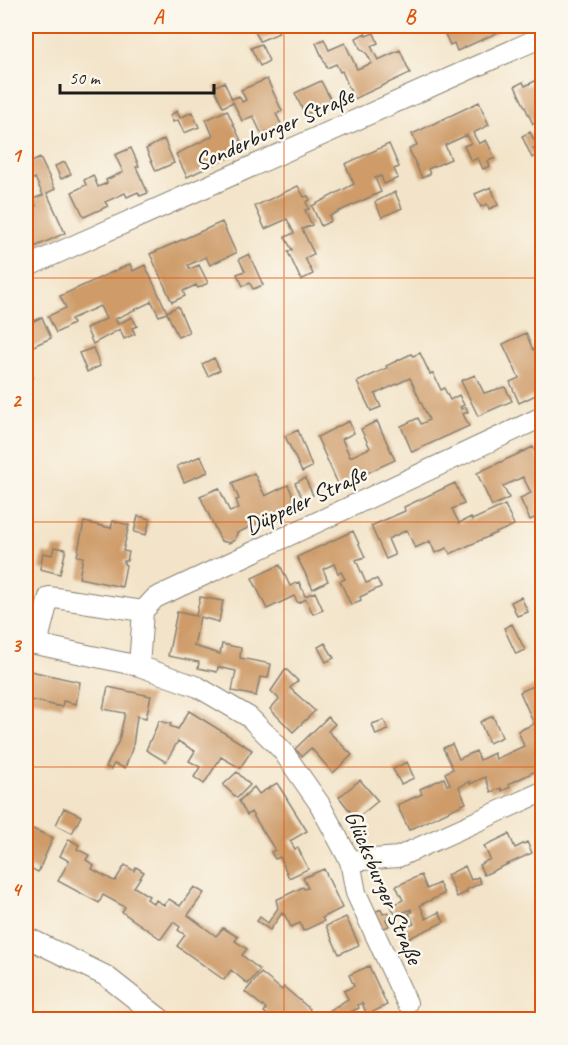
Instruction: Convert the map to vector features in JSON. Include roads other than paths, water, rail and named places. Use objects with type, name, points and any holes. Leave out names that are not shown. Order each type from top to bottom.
[{"type":"street","name":"Sonderburger Straße","points":[[26,267],[543,37]]},
{"type":"street","name":"Düppeler Straße","points":[[143,611],[155,598],[543,417]]},
{"type":"street","name":"Glücksburger Straße","points":[[143,611],[49,597],[32,643],[139,666],[198,687],[249,717],[282,750],[319,803],[350,861],[356,893],[407,1004]]},
{"type":"street","points":[[139,666],[143,611]]},
{"type":"street","points":[[350,861],[398,857],[543,792]]},
{"type":"street","points":[[26,937],[106,976],[162,1020]]}]
